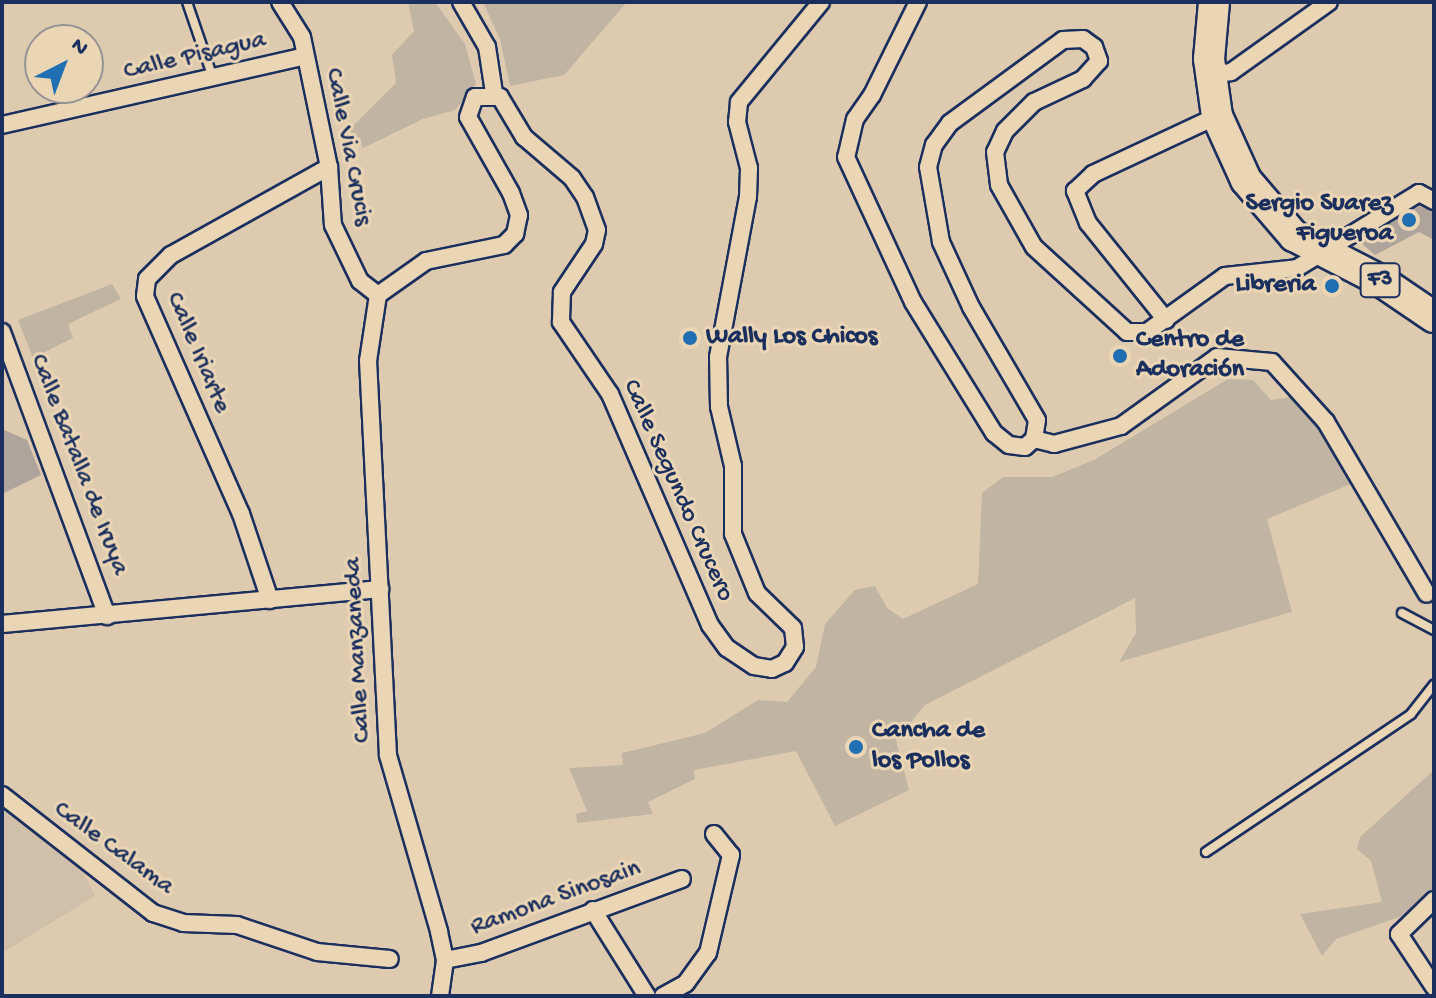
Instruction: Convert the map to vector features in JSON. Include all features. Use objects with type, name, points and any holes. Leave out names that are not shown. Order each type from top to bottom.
[{"type":"highway","name":"F3","points":[[1214,2],[1210,74],[1217,116],[1246,180],[1294,236],[1381,281],[1434,317]]},
{"type":"street","name":"Calle Via Crucis","points":[[280,2],[302,37],[329,167],[333,225],[360,281],[378,295]]},
{"type":"street","points":[[378,295],[398,276],[426,261],[504,245],[515,234],[519,215],[511,193],[469,122],[475,97],[494,93],[487,47],[461,2]]},
{"type":"street","name":"Calle Segundo Crucero","points":[[494,93],[507,103],[531,145],[572,178],[597,230],[594,244],[562,292],[561,322],[610,394],[710,625],[745,661],[775,668],[791,657],[795,635],[757,593],[736,546],[733,466],[719,407],[718,357],[748,197],[739,102],[821,2]]},
{"type":"street","points":[[918,2],[872,95],[855,119],[846,157],[913,302],[994,433],[1009,445],[1025,447],[1034,439],[1037,420],[971,307],[941,242],[928,167],[934,145],[950,123],[1063,40],[1077,37],[1089,43],[1098,53],[1097,66],[1083,79],[1034,102],[1005,131],[995,152],[999,185],[1034,247],[1127,332],[1139,335],[1166,320],[1225,276],[1297,268],[1419,193],[1434,201]]},
{"type":"street","points":[[1210,74],[1231,72],[1329,2]]},
{"type":"street","name":"Calle Pisagua","points":[[2,125],[305,56]]},
{"type":"street","points":[[1166,320],[1088,223],[1075,191],[1093,174],[1217,116]]},
{"type":"street","name":"Calle Iriarte","points":[[270,600],[241,514],[145,296],[147,279],[171,255],[329,167]]},
{"type":"street","name":"Calle Manzaneda","points":[[378,295],[368,361],[388,755],[445,960],[440,996]]},
{"type":"street","name":"Calle Batalla de Iruya","points":[[2,332],[7,364],[107,616]]},
{"type":"street","points":[[1034,439],[1054,444],[1121,426],[1217,357],[1272,362],[1326,422],[1427,594]]},
{"type":"street","points":[[2,624],[380,589]]},
{"type":"street","name":"Calle Calama","points":[[2,795],[153,913],[183,923],[237,925],[317,952],[390,959]]},
{"type":"street","points":[[663,996],[686,983],[708,953],[731,855],[714,834]]},
{"type":"street","name":"Ramona Sinosain","points":[[445,960],[481,953],[682,879]]},
{"type":"street","points":[[1434,900],[1399,934],[1434,987]]},
{"type":"street","points":[[593,910],[647,996]]},
{"type":"lane","points":[[187,2],[213,79]]},
{"type":"lane","points":[[1402,613],[1434,630]]},
{"type":"lane","points":[[1206,852],[1411,714],[1434,685]]},
{"type":"shaded area","points":[[408,2],[435,2],[465,44],[476,84],[455,110],[423,119],[363,148],[349,130],[396,83],[392,55],[414,31]]},
{"type":"shaded area","points":[[483,2],[627,2],[564,75],[510,86],[500,39]]},
{"type":"shaded area","points":[[112,284],[121,299],[68,324],[73,338],[33,358],[18,320]]},
{"type":"shaded area","points":[[1228,379],[1253,380],[1271,400],[1298,396],[1353,483],[1267,519],[1292,612],[1119,662],[1136,633],[1135,598],[925,705],[896,740],[909,790],[835,826],[796,751],[694,770],[695,779],[648,802],[653,814],[577,823],[576,814],[587,811],[569,768],[623,765],[622,753],[705,733],[758,700],[787,702],[816,667],[825,624],[855,590],[875,586],[887,608],[903,619],[978,584],[982,493],[1003,477],[1052,477],[1094,460]]},
{"type":"shaded area","points":[[1434,770],[1434,905],[1336,939],[1322,956],[1300,914],[1382,902],[1371,861],[1357,849],[1360,837]]},
{"type":"shaded area","points":[[2,807],[81,868],[95,896],[2,953]]},
{"type":"building","name":"Sergio Suarez Figueroa","points":[[1419,206],[1434,212],[1434,240],[1419,232],[1375,255],[1360,242]]},
{"type":"building","points":[[2,429],[27,440],[41,475],[2,494]]},
{"type":"place","name":"Sergio Suarez Figueroa","points":[[1409,220]]},
{"type":"place","name":"Libreria","points":[[1332,286]]},
{"type":"place","name":"Wally Los Chicos","points":[[690,338]]},
{"type":"place","name":"Centro de Adoración","points":[[1120,356]]},
{"type":"place","name":"Cancha de los Pollos","points":[[856,747]]}]
